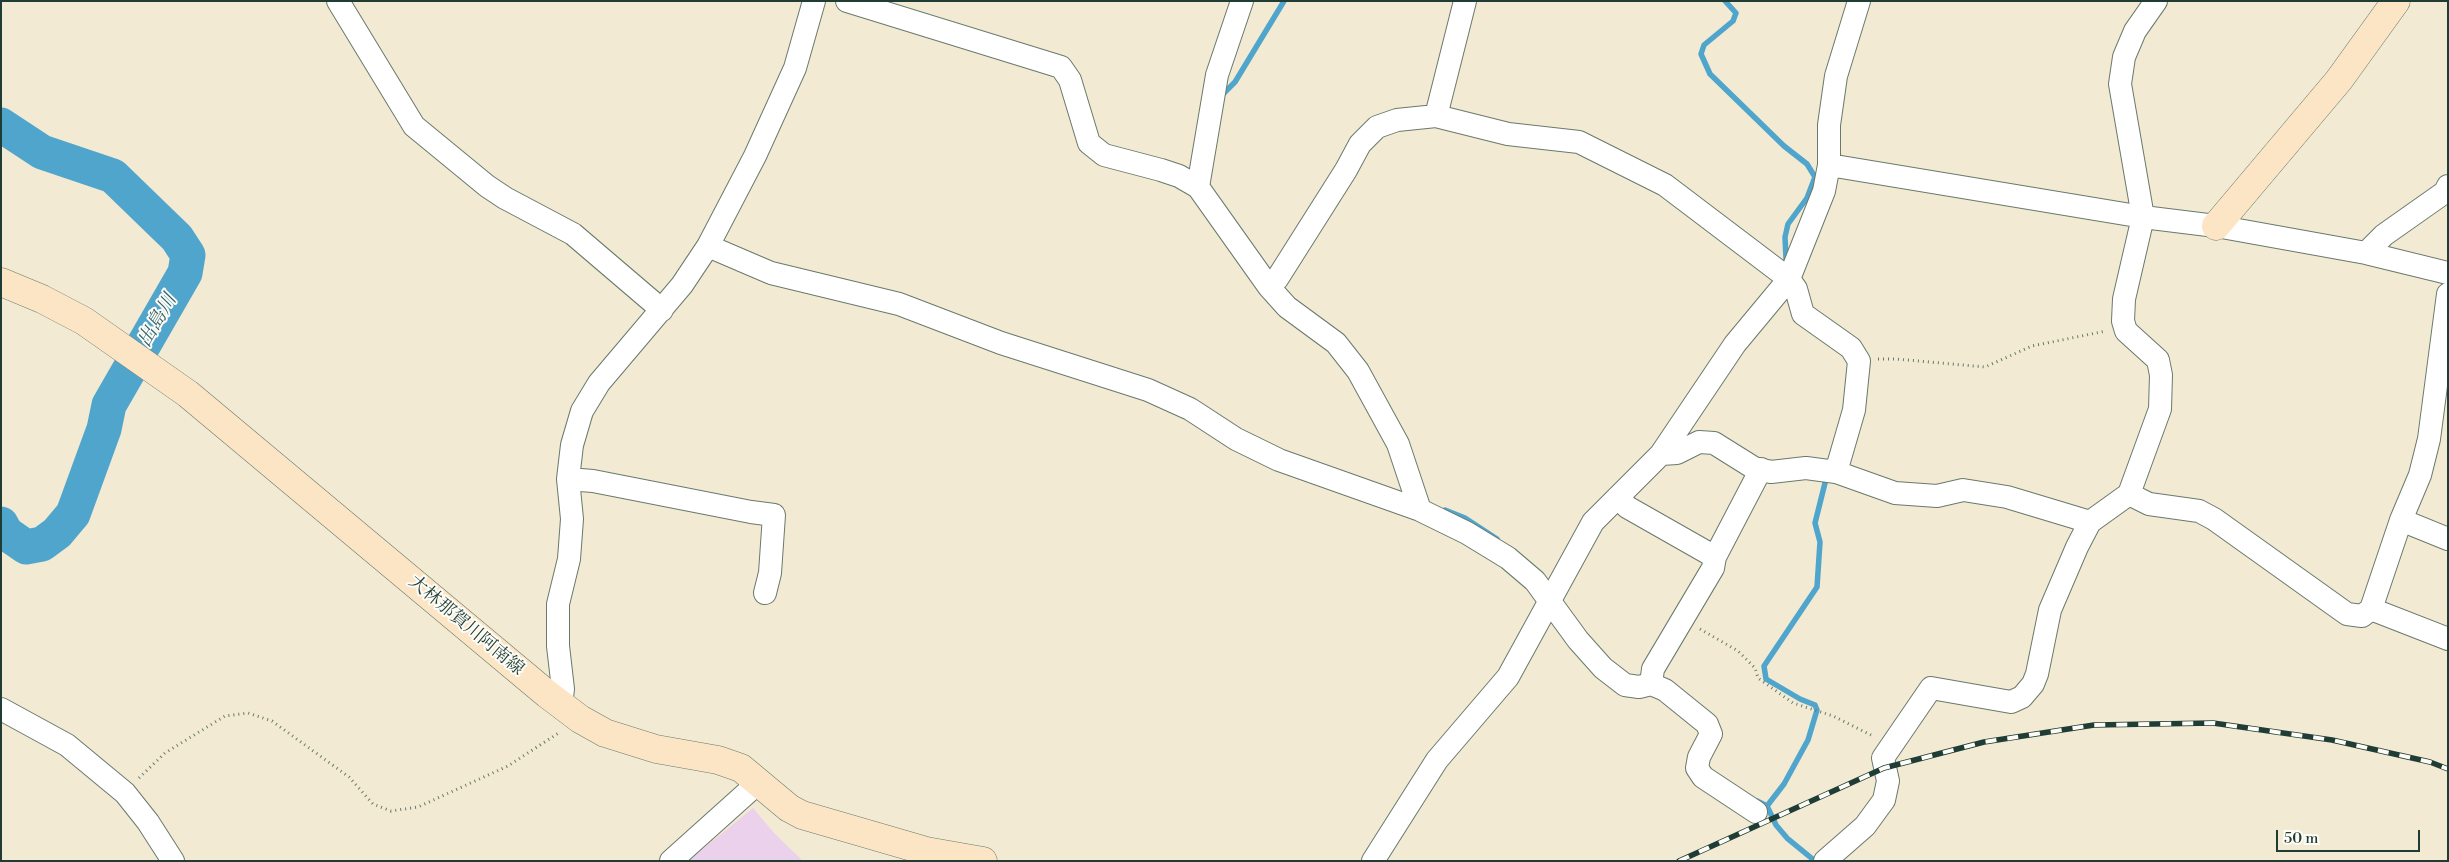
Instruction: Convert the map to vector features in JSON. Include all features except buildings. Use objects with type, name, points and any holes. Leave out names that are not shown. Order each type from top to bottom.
[{"type":"main road","points":[[2216,226],[2340,80],[2396,1]]},
{"type":"main road","name":"大林那賀川阿南線","points":[[1,282],[42,299],[84,321],[188,394],[571,712],[605,733],[656,749],[718,760],[741,768],[789,808],[802,815],[926,851],[983,861]]},
{"type":"street","points":[[338,1],[414,126],[493,190],[573,234],[662,310]]},
{"type":"street","points":[[571,712],[563,688],[558,646],[558,604],[569,559],[572,527],[568,479],[572,445],[582,411],[599,383],[662,310],[708,246],[755,156],[795,68],[814,1]]},
{"type":"street","points":[[847,1],[1061,67],[1070,80],[1089,143],[1104,155],[1179,176],[1198,187],[1272,284],[1287,307],[1336,343],[1358,371],[1398,444],[1420,510]]},
{"type":"street","points":[[1198,187],[1217,76],[1242,1]]},
{"type":"street","points":[[1436,116],[1465,1]]},
{"type":"street","points":[[1372,861],[1437,760],[1508,677],[1593,522],[1661,454],[1734,344],[1789,279],[1824,191],[1829,165],[1829,125],[1836,76],[1859,1]]},
{"type":"street","points":[[1825,861],[1865,826],[1884,800],[1888,781],[1883,758],[1931,688],[2011,702],[2022,696],[2033,684],[2037,674],[2050,610],[2090,522],[2129,494],[2160,409],[2161,375],[2158,360],[2126,332],[2123,321],[2124,299],[2143,217],[2120,84],[2124,56],[2135,31],[2156,1]]},
{"type":"street","points":[[1272,284],[1346,170],[1360,144],[1378,127],[1397,120],[1436,116],[1508,134],[1579,142],[1665,184],[1789,279],[1796,289],[1803,314],[1851,348],[1859,361],[1854,410],[1836,472]]},
{"type":"street","points":[[1829,165],[2143,217],[2216,226],[2366,253],[2448,273]]},
{"type":"street","points":[[2366,253],[2384,235],[2445,192],[2448,186]]},
{"type":"street","points":[[708,246],[771,273],[899,304],[1002,343],[1148,390],[1190,409],[1236,439],[1279,460],[1420,510],[1467,533],[1508,558],[1534,581],[1550,599],[1578,640],[1603,668],[1625,685],[1639,687],[1652,677],[1682,619],[1712,568],[1715,558],[1761,469]]},
{"type":"street","points":[[2129,494],[2149,504],[2199,511],[2214,518],[2347,614],[2362,616],[2371,609],[2401,520],[2420,475],[2429,439],[2448,294]]},
{"type":"street","points":[[1661,454],[1677,453],[1699,442],[1714,443],[1754,468],[1771,472],[1806,468],[1836,472],[1895,493],[1938,496],[1963,490],[2007,497],[2090,522]]},
{"type":"street","points":[[568,479],[593,481],[752,512],[774,514],[770,574],[765,593]]},
{"type":"street","points":[[1618,497],[1626,507],[1715,558]]},
{"type":"street","points":[[2401,520],[2448,539]]},
{"type":"street","points":[[2371,609],[2448,639]]},
{"type":"street","points":[[1652,677],[1665,690],[1708,724],[1711,734],[1699,757],[1697,768],[1703,778],[1756,812]]},
{"type":"street","points":[[1,710],[67,745],[125,793],[148,822],[173,861]]},
{"type":"street","points":[[671,861],[759,782]]},
{"type":"path","points":[[1859,361],[1896,359],[1985,366],[2032,346],[2112,330],[2126,332]]},
{"type":"path","points":[[1682,619],[1738,651],[1755,668],[1758,678],[1793,703],[1812,711],[1821,712],[1859,728],[1891,746]]},
{"type":"path","points":[[125,793],[165,753],[225,716],[248,713],[272,721],[296,737],[349,777],[373,804],[391,811],[418,807],[508,766],[571,712]]},
{"type":"shaded area","points":[[753,808],[775,834],[803,861],[688,861]]},
{"type":"waterway","points":[[1222,95],[1235,82],[1284,1]]},
{"type":"waterway","points":[[1725,1],[1736,13],[1733,21],[1704,45],[1701,54],[1710,74],[1784,146],[1807,164],[1815,177],[1807,198],[1788,224],[1785,237],[1786,259]]},
{"type":"waterway","name":"出島川","points":[[1,125],[42,152],[113,176],[177,238],[188,255],[185,273],[109,405],[104,429],[73,514],[57,533],[42,544],[26,547],[6,533],[1,524]]},
{"type":"waterway","points":[[1767,806],[1784,784],[1808,740],[1817,710],[1815,705],[1800,699],[1766,679],[1764,666],[1817,587],[1820,542],[1815,523],[1826,479]]},
{"type":"waterway","points":[[1445,510],[1465,518],[1497,539]]},
{"type":"waterway","points":[[1757,801],[1767,806],[1776,825],[1787,838],[1815,861]]},
{"type":"railway","points":[[1679,861],[1884,768],[1984,742],[2094,725],[2213,723],[2332,740],[2430,762],[2448,769]]}]
